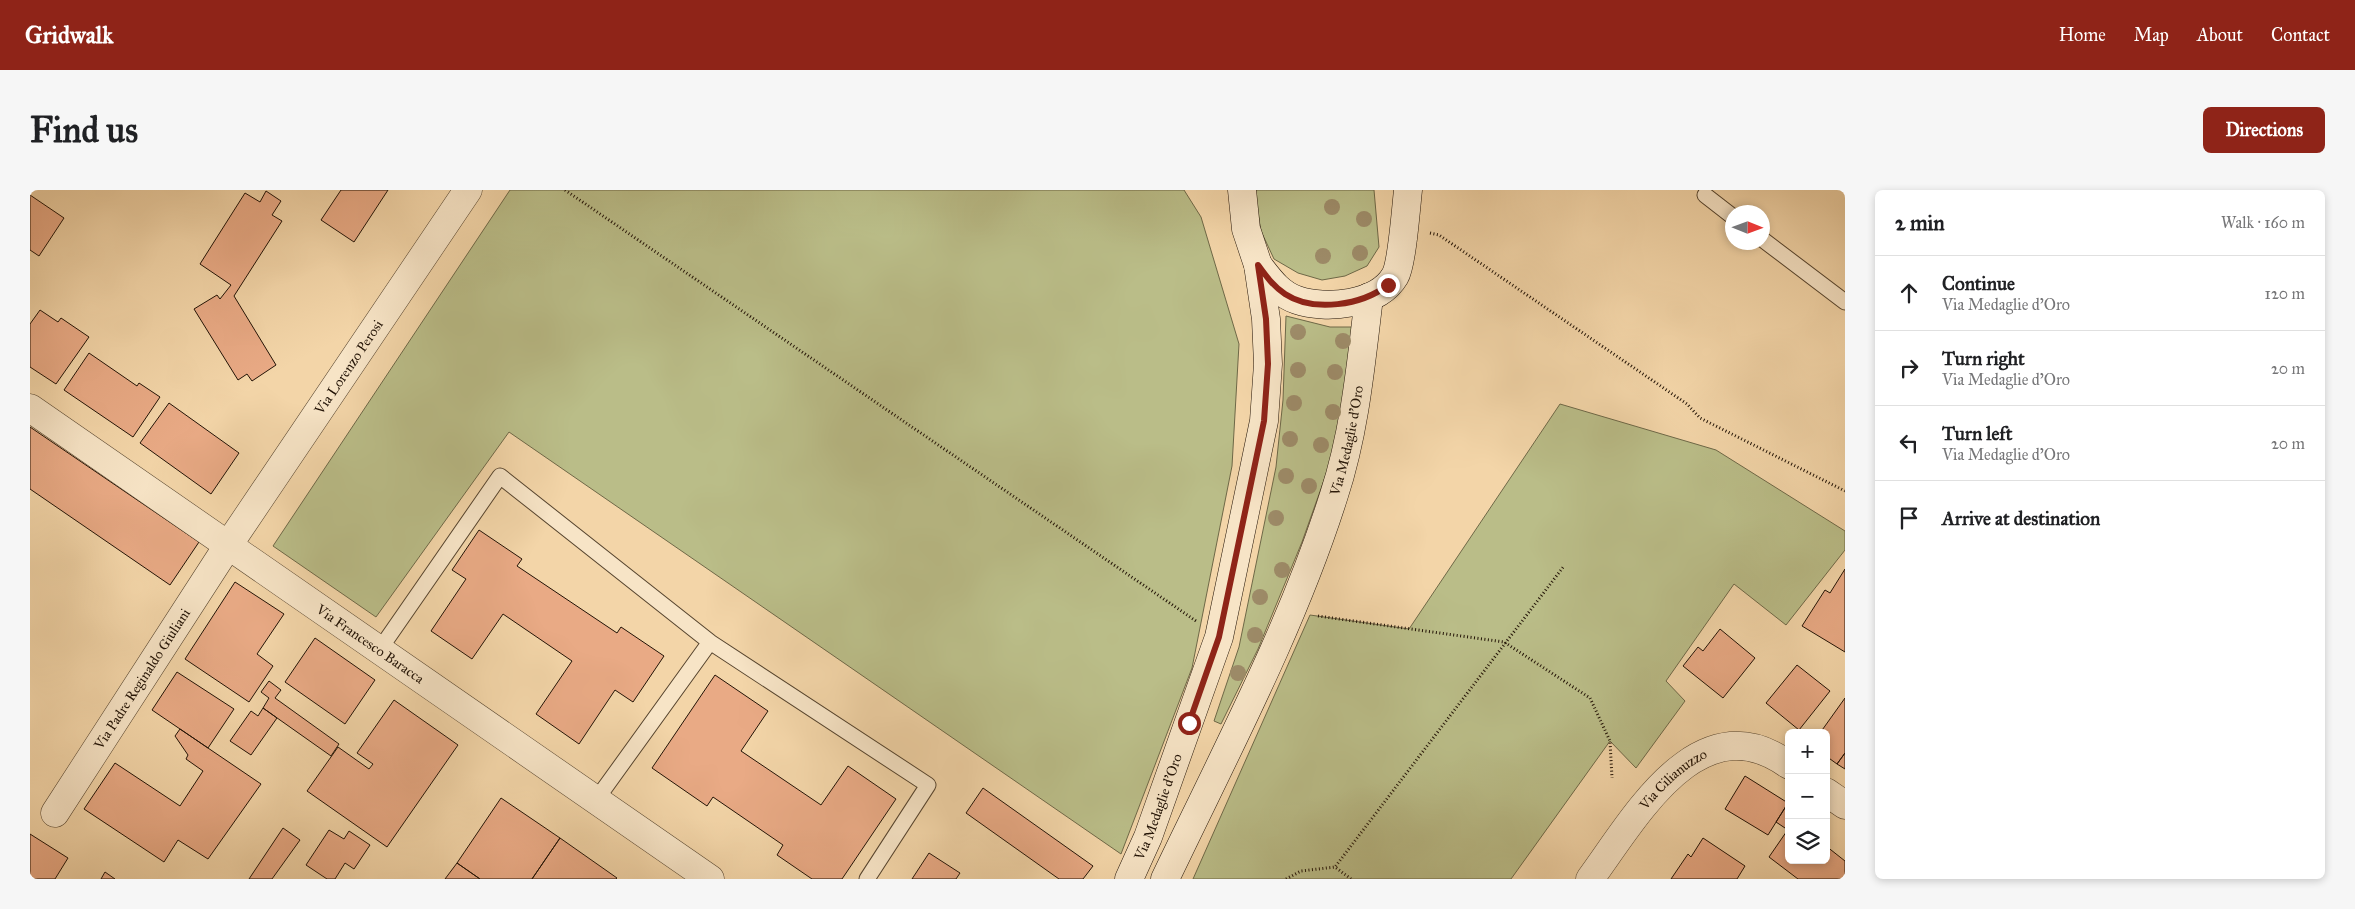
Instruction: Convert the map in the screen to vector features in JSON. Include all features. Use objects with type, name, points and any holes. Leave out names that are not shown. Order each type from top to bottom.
[{"type":"street","name":"Via Lorenzo Perosi","points":[[230,544],[468,190]]},
{"type":"street","name":"Via Medaglie d'Oro","points":[[1129,879],[1148,837],[1219,637],[1264,421],[1268,364],[1266,319],[1258,265],[1246,228],[1242,190]]},
{"type":"street","name":"Via Medaglie d'Oro","points":[[1258,265],[1273,284],[1297,300],[1327,304],[1369,297],[1388,285],[1398,270],[1408,190]]},
{"type":"street","name":"Via Medaglie d'Oro","points":[[1165,879],[1290,613],[1334,494],[1356,405],[1369,297]]},
{"type":"street","name":"Via Francesco Baracca","points":[[30,408],[230,544],[710,879]]},
{"type":"street","name":"Via Padre Reginaldo Giuliani","points":[[55,813],[230,544]]},
{"type":"street","name":"Via Cilianuzzo","points":[[1590,879],[1646,803],[1682,765],[1695,756],[1717,748],[1742,745],[1759,748],[1776,755],[1785,762]]},
{"type":"street","points":[[1830,795],[1845,805]]},
{"type":"lane","points":[[1705,195],[1725,211]]},
{"type":"lane","points":[[1770,245],[1845,302]]},
{"type":"lane","points":[[380,649],[500,476],[710,642],[928,785],[866,879]]},
{"type":"lane","points":[[596,800],[710,642]]},
{"type":"path","points":[[564,190],[1219,637]]},
{"type":"path","points":[[1403,226],[1440,235],[1688,404],[1700,418],[1845,491]]},
{"type":"path","points":[[1335,867],[1504,642],[1564,566]]},
{"type":"path","points":[[1310,615],[1504,642],[1590,698],[1610,740],[1612,778]]},
{"type":"path","points":[[1286,879],[1301,871],[1335,867],[1351,879]]},
{"type":"green space","points":[[510,190],[1184,190],[1201,217],[1239,344],[1232,466],[1192,668],[1121,854],[509,432],[376,617],[273,546]]},
{"type":"green space","points":[[1254,190],[1374,190],[1379,247],[1367,266],[1345,276],[1322,280],[1298,273],[1274,259],[1261,231]]},
{"type":"green space","points":[[1286,316],[1330,327],[1352,327],[1350,363],[1334,452],[1302,542],[1258,649],[1221,724],[1214,721],[1239,647],[1276,467],[1283,400]]},
{"type":"green space","points":[[1560,404],[1716,450],[1845,531],[1845,550],[1786,625],[1734,584],[1666,681],[1685,701],[1636,768],[1610,741],[1511,879],[1193,879],[1310,615],[1409,629]]},
{"type":"building","points":[[341,190],[388,190],[354,242],[321,220]]},
{"type":"building","points":[[266,191],[281,201],[272,215],[282,221],[234,296],[276,365],[252,381],[247,374],[238,380],[194,309],[217,295],[220,299],[231,285],[200,264],[245,193],[260,202]]},
{"type":"building","points":[[30,195],[64,218],[39,256],[30,250]]},
{"type":"building","points":[[40,310],[58,322],[61,318],[89,337],[56,384],[30,367],[30,324]]},
{"type":"building","points":[[89,353],[137,386],[139,383],[160,397],[133,437],[64,390]]},
{"type":"building","points":[[169,403],[239,453],[211,494],[140,443]]},
{"type":"building","points":[[30,427],[199,542],[170,585],[30,489]]},
{"type":"building","points":[[479,530],[522,559],[517,566],[617,633],[621,627],[664,656],[633,702],[615,690],[579,744],[536,714],[572,661],[503,614],[472,659],[431,631],[466,579],[452,570]]},
{"type":"building","points":[[1845,569],[1845,652],[1802,626],[1825,590],[1830,593]]},
{"type":"building","points":[[235,582],[284,614],[257,654],[273,666],[249,702],[185,659]]},
{"type":"building","points":[[1720,629],[1755,658],[1723,698],[1683,666],[1698,647],[1703,651]]},
{"type":"building","points":[[315,638],[375,680],[345,724],[285,682]]},
{"type":"building","points":[[1797,665],[1830,691],[1800,729],[1766,703]]},
{"type":"building","points":[[177,672],[234,709],[208,748],[152,710]]},
{"type":"building","points":[[715,675],[768,711],[741,751],[821,805],[848,766],[896,799],[842,879],[812,879],[777,855],[783,845],[713,797],[707,806],[652,768]]},
{"type":"building","points":[[269,681],[281,690],[275,698],[339,744],[331,756],[263,708],[269,698],[261,692]]},
{"type":"building","points":[[1845,698],[1845,753],[1837,764],[1830,759],[1830,729],[1823,729]]},
{"type":"building","points":[[394,700],[458,745],[387,847],[307,791],[338,747],[369,769],[373,764],[357,753]]},
{"type":"building","points":[[263,708],[277,718],[251,755],[230,741],[251,711],[258,716]]},
{"type":"building","points":[[180,729],[261,784],[208,859],[178,840],[164,862],[84,809],[115,763],[180,806],[203,771],[186,759],[188,755],[175,736]]},
{"type":"building","points":[[1845,753],[1845,769],[1837,764]]},
{"type":"building","points":[[1745,776],[1785,801],[1785,808],[1768,835],[1725,809]]},
{"type":"building","points":[[983,788],[1093,866],[1083,879],[1059,879],[966,813]]},
{"type":"building","points":[[501,798],[560,838],[532,879],[480,879],[457,863]]},
{"type":"building","points":[[1785,808],[1785,828],[1776,822]]},
{"type":"building","points":[[283,828],[300,840],[272,879],[249,879]]},
{"type":"building","points":[[329,830],[344,839],[349,831],[370,845],[354,869],[345,863],[335,879],[327,879],[306,865]]},
{"type":"building","points":[[30,834],[68,858],[55,879],[30,879]]},
{"type":"building","points":[[1785,834],[1785,864],[1830,864],[1830,849],[1845,861],[1845,879],[1798,879],[1769,857]]},
{"type":"building","points":[[560,838],[617,878],[532,879]]},
{"type":"building","points":[[1703,838],[1745,866],[1737,879],[1671,879],[1688,854],[1691,857]]},
{"type":"building","points":[[929,853],[960,873],[956,879],[912,879]]},
{"type":"building","points":[[457,863],[480,879],[445,879]]},
{"type":"building","points":[[105,872],[115,879],[101,879]]},
{"type":"route","points":[[1189,723],[1219,637],[1264,421],[1268,364],[1266,319],[1258,265],[1273,284],[1285,294],[1297,300],[1312,303],[1343,303],[1369,297],[1380,292],[1388,285]]}]
